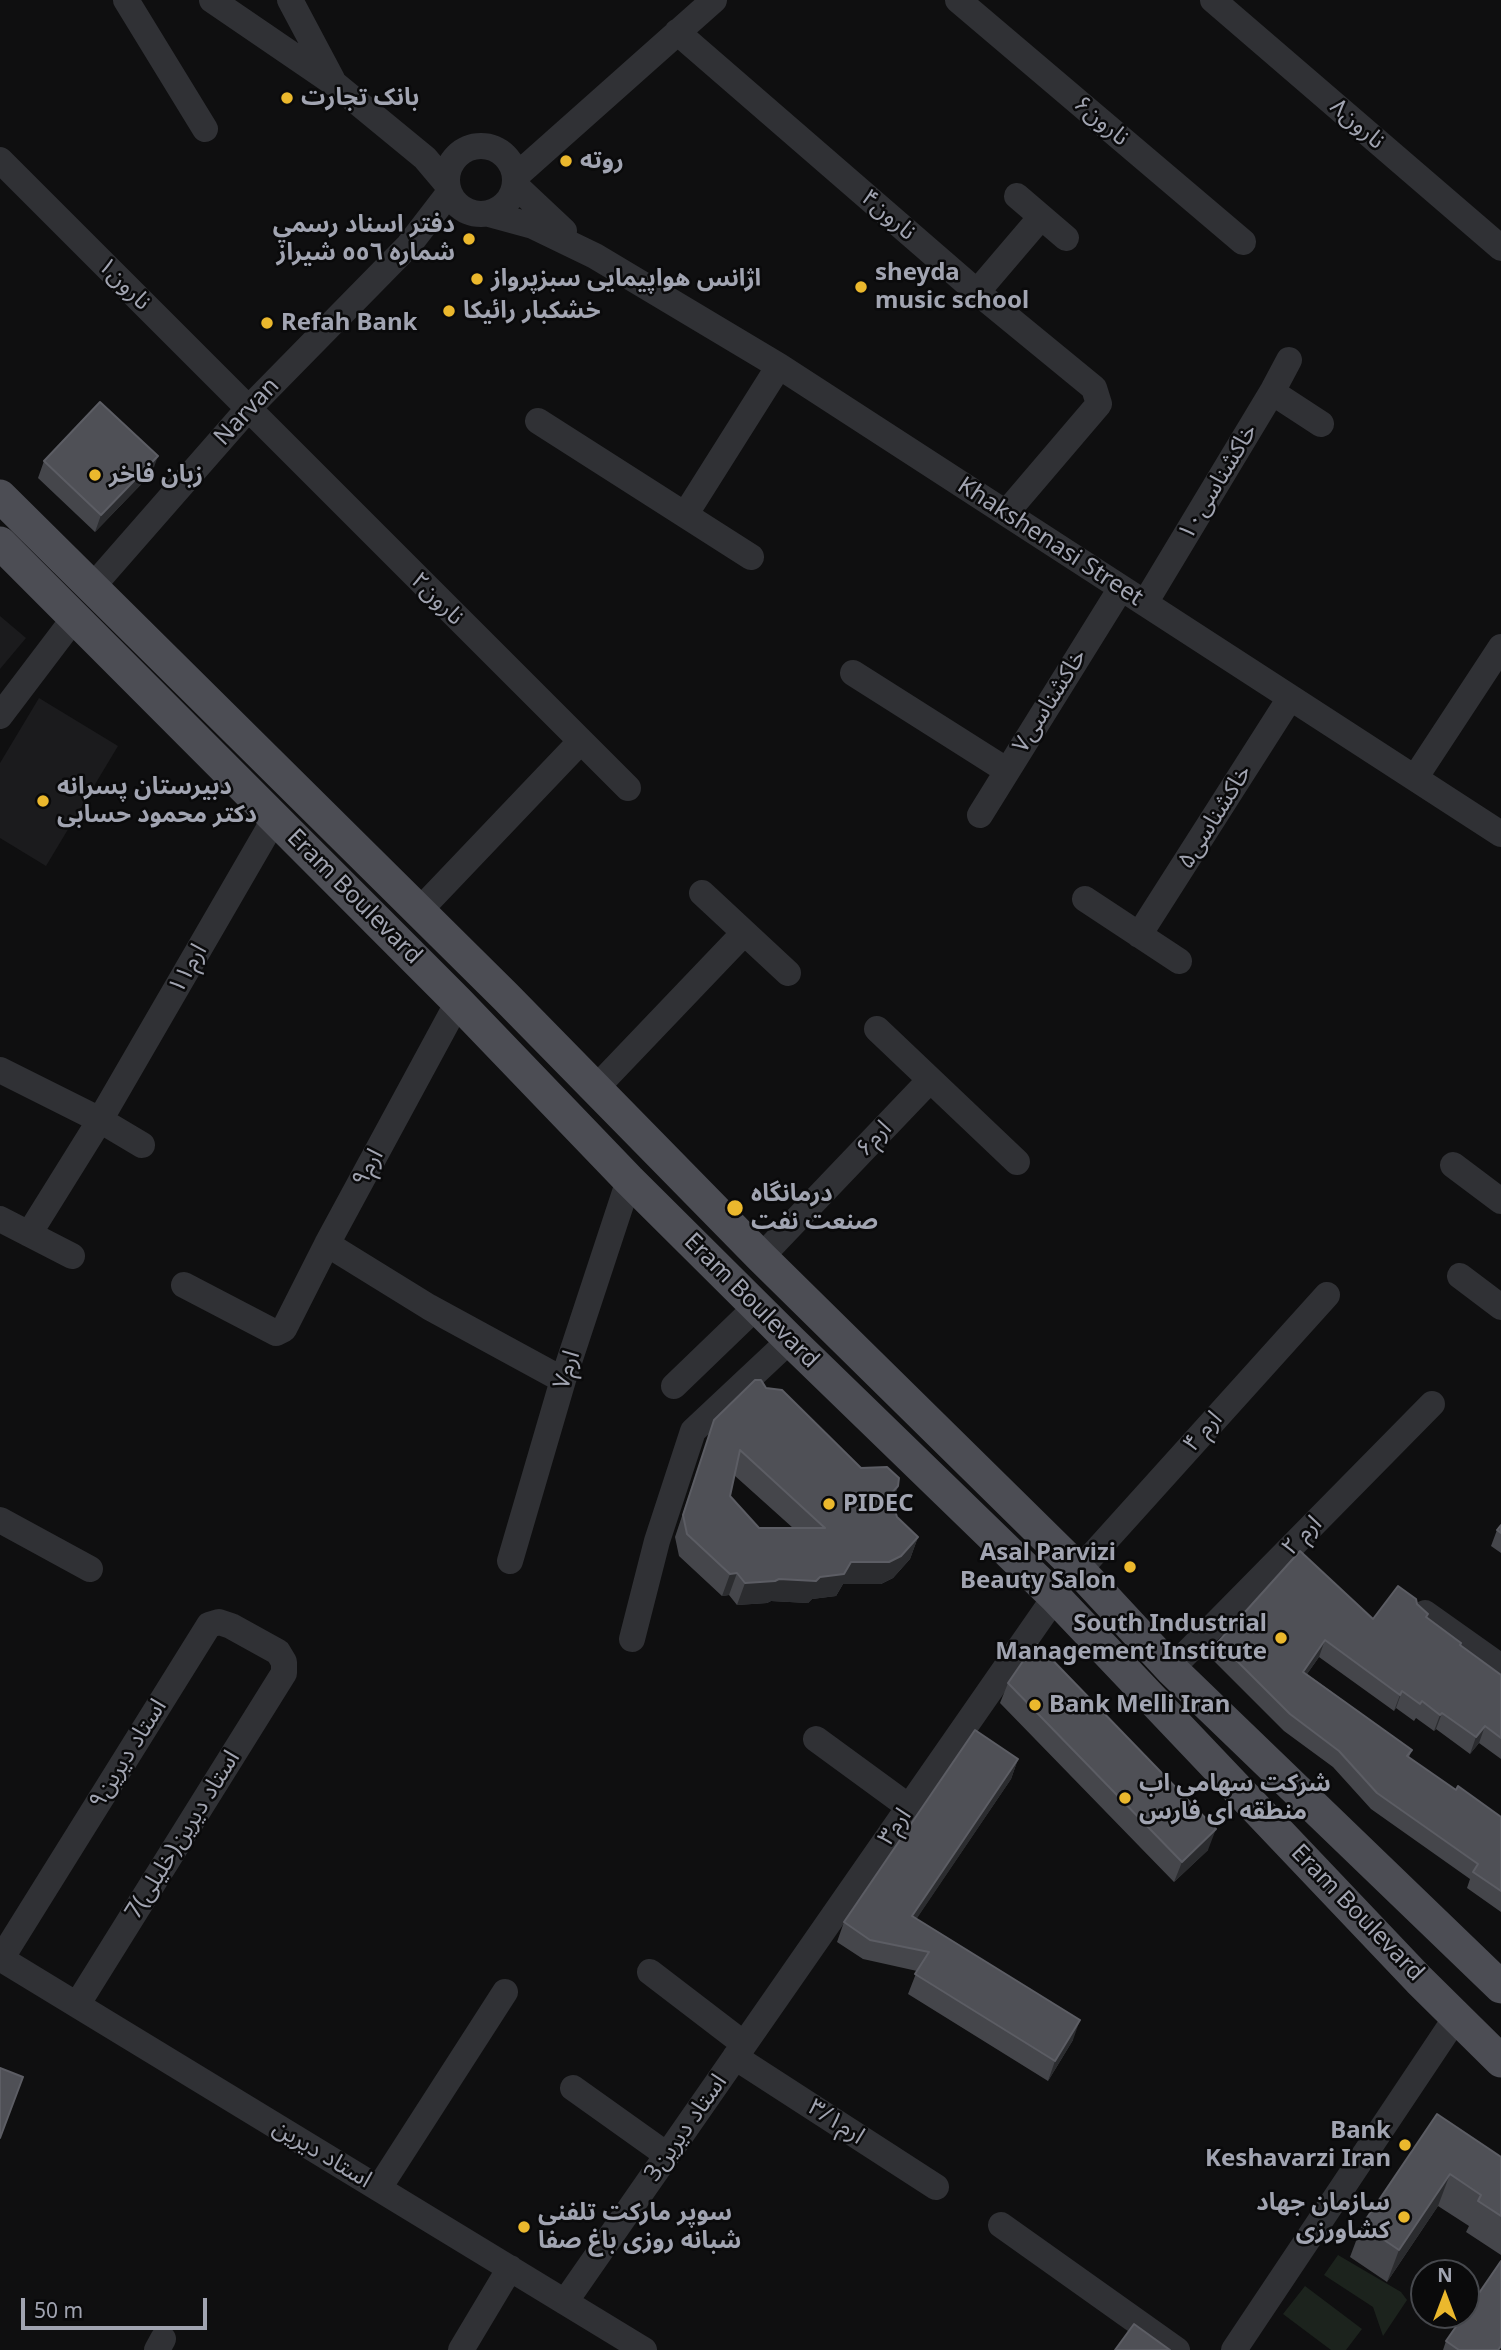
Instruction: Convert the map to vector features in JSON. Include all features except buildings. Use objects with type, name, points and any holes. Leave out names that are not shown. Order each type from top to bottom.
[{"type":"main road","name":"Eram Boulevard","points":[[0,496],[506,998],[761,1257],[1079,1570],[1171,1669],[1501,1987]]},
{"type":"main road","name":"Eram Boulevard","points":[[0,543],[468,1012],[629,1180],[1055,1597],[1501,2061]]},
{"type":"main road","points":[[468,1012],[506,998]]},
{"type":"street","points":[[126,0],[205,129]]},
{"type":"street","points":[[212,0],[402,130],[446,147],[530,147],[569,128]]},
{"type":"street","points":[[290,0],[343,90],[425,159],[448,188],[458,206],[478,213],[507,203],[515,181],[569,128],[714,0]]},
{"type":"street","name":"نارون۶","points":[[958,0],[1243,242]]},
{"type":"street","name":"نارون۸","points":[[1213,0],[1501,248]]},
{"type":"street","name":"نارون۴","points":[[677,32],[977,292],[1094,388],[1099,404],[1006,513]]},
{"type":"street","points":[[448,188],[447,176],[453,161],[467,149]]},
{"type":"street","points":[[494,149],[509,160],[515,181]]},
{"type":"street","name":"نارون۱","points":[[0,160],[248,409]]},
{"type":"street","name":"Khakshenasi Street","points":[[515,181],[552,221],[595,256]]},
{"type":"street","name":"Narvan","points":[[93,586],[248,409],[409,246],[448,188]]},
{"type":"street","points":[[1017,196],[1066,238]]},
{"type":"street","name":"Narvan","points":[[409,246],[478,213]]},
{"type":"street","name":"Khakshenasi Street","points":[[478,213],[533,226],[595,256],[779,366],[1501,834]]},
{"type":"street","points":[[977,292],[1041,217]]},
{"type":"street","name":"خاکشناسی۱۰","points":[[1145,603],[1289,360]]},
{"type":"street","points":[[685,515],[779,366]]},
{"type":"street","points":[[1272,392],[1321,424]]},
{"type":"street","name":"نارون۲","points":[[248,409],[628,788]]},
{"type":"street","points":[[538,421],[751,557]]},
{"type":"street","name":"خاکشناسی۷","points":[[980,815],[1121,588]]},
{"type":"street","points":[[0,716],[75,617]]},
{"type":"street","points":[[1415,778],[1501,647]]},
{"type":"street","points":[[853,673],[1006,770]]},
{"type":"street","name":"خاکشناسی۵","points":[[1139,936],[1290,698]]},
{"type":"street","points":[[418,912],[580,742]]},
{"type":"street","name":"ارم۱۱","points":[[29,1234],[100,1120],[275,818]]},
{"type":"street","points":[[702,893],[788,973]]},
{"type":"street","points":[[1085,899],[1178,961]]},
{"type":"street","points":[[595,1088],[744,933]]},
{"type":"street","name":"ارم۹","points":[[184,1285],[276,1334],[284,1329],[327,1244],[468,1012]]},
{"type":"street","points":[[877,1030],[1017,1161]]},
{"type":"street","points":[[0,1070],[100,1120],[142,1145]]},
{"type":"street","name":"ارم۶","points":[[761,1257],[929,1081]]},
{"type":"street","points":[[1453,1165],[1501,1201]]},
{"type":"street","name":"ارم۷","points":[[510,1561],[563,1380],[629,1180]]},
{"type":"street","points":[[0,1219],[72,1256]]},
{"type":"street","points":[[327,1244],[429,1307],[563,1380]]},
{"type":"street","points":[[1460,1276],[1501,1307]]},
{"type":"street","name":"ارم ۴","points":[[1079,1570],[1326,1295]]},
{"type":"street","points":[[674,1386],[757,1306]]},
{"type":"street","points":[[632,1640],[657,1541],[693,1431],[790,1340]]},
{"type":"street","name":"ارم ۲","points":[[1171,1669],[1432,1404]]},
{"type":"street","points":[[0,1520],[90,1569]]},
{"type":"street","name":"ارم۳","points":[[740,2050],[1055,1597]]},
{"type":"street","points":[[1425,1613],[1501,1667]]},
{"type":"street","name":"استاد دیرین۹","points":[[1,1958],[209,1625],[219,1622],[231,1626],[278,1652],[284,1662]]},
{"type":"street","name":"7استاد دیرین(خلیلی)","points":[[78,2005],[284,1673],[284,1662]]},
{"type":"street","points":[[816,1739],[909,1807]]},
{"type":"street","name":"استاد دیرین","points":[[1,1958],[644,2350]]},
{"type":"street","name":"۳/۱ارم","points":[[650,1972],[740,2050],[936,2187]]},
{"type":"street","points":[[379,2188],[505,1992]]},
{"type":"street","points":[[1234,2350],[1457,2016]]},
{"type":"street","name":"3استاد دیرین","points":[[565,2302],[740,2050]]},
{"type":"street","points":[[573,2088],[667,2155]]},
{"type":"street","points":[[1001,2225],[1177,2350]]},
{"type":"street","points":[[461,2350],[510,2268]]},
{"type":"shaded area","points":[[0,616],[26,638],[0,669]]},
{"type":"shaded area","name":"دبیرستان پسرانه دکتر محمود حسابی","points":[[39,698],[118,746],[46,866],[0,838],[0,763]]},
{"type":"shaded area","points":[[1338,2255],[1401,2292],[1407,2300],[1383,2336],[1373,2307],[1324,2275]]},
{"type":"shaded area","points":[[1305,2286],[1362,2329],[1346,2350],[1331,2350],[1283,2314]]},
{"type":"place","name":"بانک تجارت","points":[[287,98]]},
{"type":"place","name":"روته","points":[[566,161]]},
{"type":"place","name":"دفتر اسناد رسمي شماره ٥٥٦ شيراز","points":[[469,239]]},
{"type":"place","name":"اژانس هواپیمایی سبزپرواز","points":[[477,279]]},
{"type":"place","name":"sheyda music school","points":[[861,287]]},
{"type":"place","name":"خشکبار رائیکا","points":[[449,311]]},
{"type":"place","name":"Refah Bank","points":[[267,323]]},
{"type":"place","name":"زبان فاخر","points":[[95,475]]},
{"type":"place","name":"دبیرستان پسرانه دکتر محمود حسابی","points":[[43,801]]},
{"type":"place","name":"درمانگاه صنعت نفت","points":[[735,1208]]},
{"type":"place","name":"PIDEC","points":[[829,1504]]},
{"type":"place","name":"Asal Parvizi Beauty Salon","points":[[1130,1567]]},
{"type":"place","name":"South Industrial Management Institute","points":[[1281,1638]]},
{"type":"place","name":"Bank Melli Iran","points":[[1035,1705]]},
{"type":"place","name":"شرکت سهامی اب منطقه ای فارس","points":[[1125,1798]]},
{"type":"place","name":"Bank Keshavarzi Iran","points":[[1405,2145]]},
{"type":"place","name":"سازمان جهاد کشاورزی","points":[[1404,2217]]},
{"type":"place","name":"سوپر مارکت تلفنی شبانه روزی باغ صفا","points":[[524,2227]]}]
